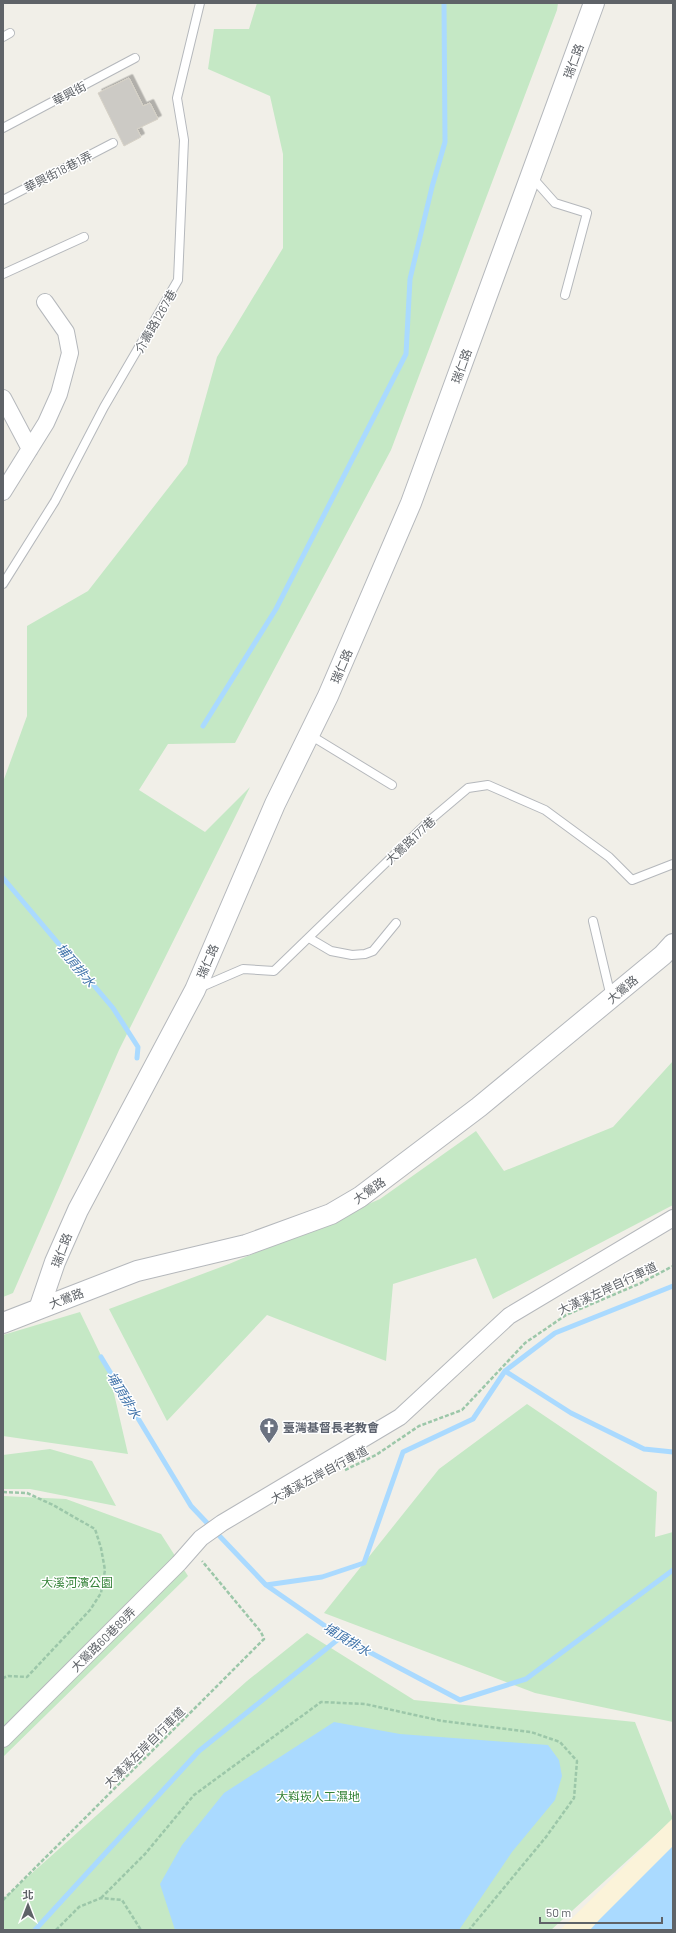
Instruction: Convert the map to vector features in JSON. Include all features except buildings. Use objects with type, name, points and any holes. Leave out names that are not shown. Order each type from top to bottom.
[{"type":"street","name":"瑞仁路","points":[[40,1309],[56,1262],[78,1210],[195,990],[275,804],[328,696],[411,503],[594,3]]},
{"type":"street","points":[[3,492],[46,423],[59,394],[70,353],[66,332],[45,302]]},
{"type":"street","points":[[3,398],[30,449]]},
{"type":"street","name":"大鶯路","points":[[3,1323],[137,1271],[246,1246],[331,1214],[360,1197],[479,1107],[612,998],[673,944]]},
{"type":"street","name":"大鶯路60巷89弄","points":[[3,1739],[179,1563],[201,1538],[222,1523],[400,1417],[509,1316],[673,1218]]},
{"type":"lane","name":"介壽路1267巷","points":[[3,584],[55,501],[104,407],[178,280],[184,140],[176,98],[200,3]]},
{"type":"lane","name":"華興街","points":[[3,128],[135,58]]},
{"type":"lane","name":"華興街18巷1弄","points":[[3,200],[113,142]]},
{"type":"lane","points":[[531,176],[556,203],[587,214],[565,295]]},
{"type":"lane","points":[[3,274],[84,237]]},
{"type":"lane","points":[[309,734],[392,785]]},
{"type":"lane","name":"大鶯路177巷","points":[[195,990],[243,969],[274,971],[429,821],[468,788],[488,785],[545,810],[609,858],[632,880],[673,864]]},
{"type":"lane","points":[[593,921],[612,998]]},
{"type":"lane","points":[[309,938],[331,951],[352,955],[364,954],[373,951],[396,923]]},
{"type":"path","name":"大漢溪左岸自行車道","points":[[342,1472],[376,1454],[419,1426],[462,1410],[525,1343],[566,1315],[641,1283],[673,1266]]},
{"type":"path","points":[[3,1492],[27,1493],[53,1505],[95,1529],[102,1548],[105,1570],[101,1593],[90,1610],[27,1677],[8,1676],[3,1678]]},
{"type":"path","name":"大漢溪左岸自行車道","points":[[3,1900],[264,1639],[261,1632],[201,1560],[202,1554]]},
{"type":"path","points":[[56,1930],[79,1907],[101,1898],[145,1854],[194,1795],[243,1757],[321,1702],[365,1704],[442,1721],[531,1732],[560,1742],[577,1761],[574,1798],[546,1837],[468,1930]]},
{"type":"path","points":[[101,1898],[122,1900],[141,1930]]},
{"type":"green space","points":[[257,3],[558,3],[557,10],[391,450],[235,743],[168,744],[139,790],[205,832],[250,787],[119,1050],[13,1293],[3,1297],[3,782],[27,716],[27,626],[88,591],[187,464],[217,357],[283,248],[283,154],[270,96],[208,69],[214,29],[249,29]]},
{"type":"green space","points":[[673,1061],[673,1205],[493,1299],[476,1258],[393,1284],[386,1361],[267,1315],[167,1421],[109,1309],[229,1264],[380,1199],[476,1131],[504,1171],[613,1127]]},
{"type":"green space","points":[[80,1312],[109,1372],[128,1454],[3,1436],[3,1335]]},
{"type":"green space","points":[[527,1404],[657,1492],[655,1537],[673,1532],[673,1722],[535,1693],[324,1613],[439,1469]]},
{"type":"green space","points":[[50,1449],[92,1461],[116,1506],[30,1489],[3,1489],[3,1455]]},
{"type":"green space","name":"大溪河濱公園","points":[[3,1496],[66,1499],[161,1534],[188,1576],[3,1757]]},
{"type":"green space","name":"大嵙崁人工濕地","points":[[307,1633],[414,1700],[635,1722],[673,1819],[551,1930],[3,1930],[3,1899],[247,1681]]},
{"type":"sand","points":[[673,1818],[673,1930],[560,1930]]},
{"type":"water","points":[[334,1722],[400,1734],[548,1745],[559,1760],[562,1776],[555,1800],[512,1852],[459,1930],[175,1930],[160,1884],[182,1845],[224,1793]]},
{"type":"water","points":[[673,1846],[673,1930],[590,1930],[599,1920]]},
{"type":"waterway","points":[[203,726],[276,609],[406,354],[410,279],[432,187],[445,142],[444,3]]},
{"type":"waterway","name":"埔頂排水","points":[[3,878],[113,1008],[138,1047],[137,1058]]},
{"type":"waterway","points":[[266,1585],[322,1577],[364,1563],[403,1452],[473,1419],[505,1371],[555,1333],[673,1286]]},
{"type":"waterway","name":"埔頂排水","points":[[101,1357],[191,1506],[266,1585],[341,1637],[460,1700],[526,1679],[673,1570]]},
{"type":"waterway","points":[[505,1371],[571,1413],[644,1449],[673,1452]]},
{"type":"waterway","points":[[35,1930],[199,1751],[341,1637]]},
{"type":"place","name":"臺灣基督長老教會","points":[[269,1444]]}]
